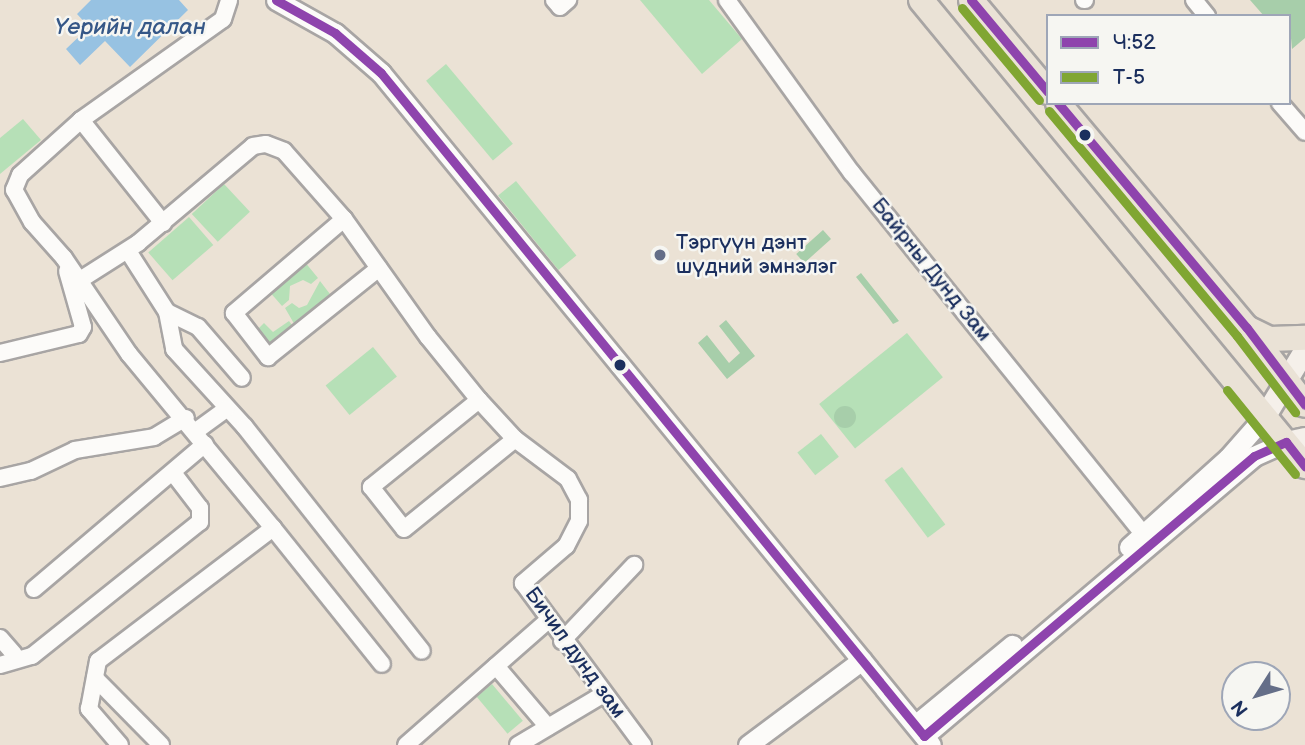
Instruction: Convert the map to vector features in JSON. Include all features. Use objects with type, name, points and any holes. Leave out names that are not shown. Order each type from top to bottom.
[{"type":"main road","points":[[921,0],[1264,417],[1295,440],[1305,466]]},
{"type":"main road","points":[[953,38],[970,42],[979,37],[979,9]]},
{"type":"main road","points":[[979,9],[1046,90]]},
{"type":"main road","points":[[1060,105],[1247,328],[1284,381],[1305,405]]},
{"type":"main road","points":[[1247,328],[1270,340],[1305,338]]},
{"type":"main road","points":[[1264,417],[1305,349]]},
{"type":"street","points":[[229,0],[223,19],[81,120],[7,188],[64,258],[129,354],[186,418],[382,664]]},
{"type":"street","points":[[276,0],[335,33],[382,73],[923,735]]},
{"type":"street","points":[[554,0],[560,7],[568,0]]},
{"type":"street","name":"Байрны Дунд Зам","points":[[727,0],[852,173],[1143,535]]},
{"type":"street","points":[[1194,0],[1205,14]]},
{"type":"street","points":[[1282,105],[1305,132]]},
{"type":"street","points":[[81,120],[163,223]]},
{"type":"street","name":"Бичил дунд зам","points":[[80,280],[128,251],[240,155],[266,144],[284,151],[344,219],[480,400],[516,439],[568,479],[579,500],[579,521],[566,546],[523,583],[547,621],[643,745]]},
{"type":"street","points":[[344,219],[234,313],[268,357],[379,268]]},
{"type":"street","points":[[128,251],[167,312],[174,349],[226,410],[245,427],[422,651]]},
{"type":"street","points":[[0,353],[79,334],[83,327],[64,258]]},
{"type":"street","points":[[167,312],[198,327],[242,378]]},
{"type":"street","points":[[480,400],[371,488],[404,529],[516,439]]},
{"type":"street","points":[[34,589],[174,474],[226,410]]},
{"type":"street","points":[[923,735],[1228,458],[1264,417]]},
{"type":"street","points":[[0,478],[31,471],[75,450],[154,437],[186,418]]},
{"type":"street","points":[[923,735],[1254,456],[1295,440]]},
{"type":"street","points":[[0,665],[32,656],[200,522],[200,508],[174,474]]},
{"type":"street","points":[[120,745],[89,709],[98,661],[273,528]]},
{"type":"street","points":[[562,641],[634,565]]},
{"type":"street","points":[[407,745],[547,621]]},
{"type":"street","points":[[0,638],[14,654]]},
{"type":"street","points":[[748,745],[862,660]]},
{"type":"street","points":[[496,666],[548,727]]},
{"type":"street","points":[[95,678],[161,745]]},
{"type":"street","points":[[518,745],[604,695]]},
{"type":"green space","points":[[640,0],[709,0],[742,39],[702,74]]},
{"type":"green space","points":[[1250,0],[1305,0],[1305,38],[1292,49],[1291,14],[1262,14]]},
{"type":"green space","points":[[446,64],[513,144],[493,160],[426,81]]},
{"type":"green space","points":[[23,119],[41,140],[0,174],[0,138]]},
{"type":"green space","points":[[516,181],[576,256],[559,270],[498,195]]},
{"type":"green space","points":[[224,184],[250,212],[218,242],[192,214]]},
{"type":"green space","points":[[189,217],[213,245],[173,280],[148,252]]},
{"type":"green space","points":[[823,230],[831,239],[804,263],[796,254]]},
{"type":"green space","points":[[304,261],[318,278],[311,284],[303,280],[290,286],[289,300],[282,306],[268,290]]},
{"type":"green space","points":[[861,273],[899,321],[893,324],[856,277]]},
{"type":"green space","points":[[320,281],[333,298],[296,327],[285,308],[292,303],[299,308],[307,305]]},
{"type":"green space","points":[[726,320],[755,356],[727,379],[698,343],[707,335],[729,363],[740,353],[719,326]]},
{"type":"green space","points":[[289,321],[295,329],[270,346],[256,331],[264,323],[273,332]]},
{"type":"green space","points":[[907,333],[943,377],[855,448],[819,404]]},
{"type":"green space","points":[[373,347],[397,377],[350,415],[326,385]]},
{"type":"green space","points":[[845,406],[853,409],[856,417],[853,425],[845,428],[837,425],[834,417],[837,409]]},
{"type":"green space","points":[[821,434],[839,457],[815,475],[797,452]]},
{"type":"green space","points":[[902,467],[945,525],[928,538],[884,480]]},
{"type":"green space","points":[[492,684],[523,721],[508,734],[477,697]]},
{"type":"water","name":"Үерийн далан","points":[[91,0],[179,0],[188,10],[130,67],[105,41],[80,65],[66,49],[89,27],[77,14]]},
{"type":"transit line","name":"Ч:52","points":[[276,0],[335,33],[381,73],[924,736],[1254,456],[1286,442],[1305,466]]},
{"type":"transit line","name":"Ч:52","points":[[971,0],[1046,90]]},
{"type":"transit line","name":"Т-5","points":[[962,8],[1039,100]]},
{"type":"transit line","name":"Ч:52","points":[[1060,105],[1247,328],[1305,405]]},
{"type":"transit line","name":"Т-5","points":[[1049,111],[1237,336],[1295,412]]},
{"type":"transit line","name":"Т-5","points":[[1227,390],[1295,474]]},
{"type":"place","name":"Тэргүүн дэнт шүдний эмнэлэг","points":[[660,255]]}]
